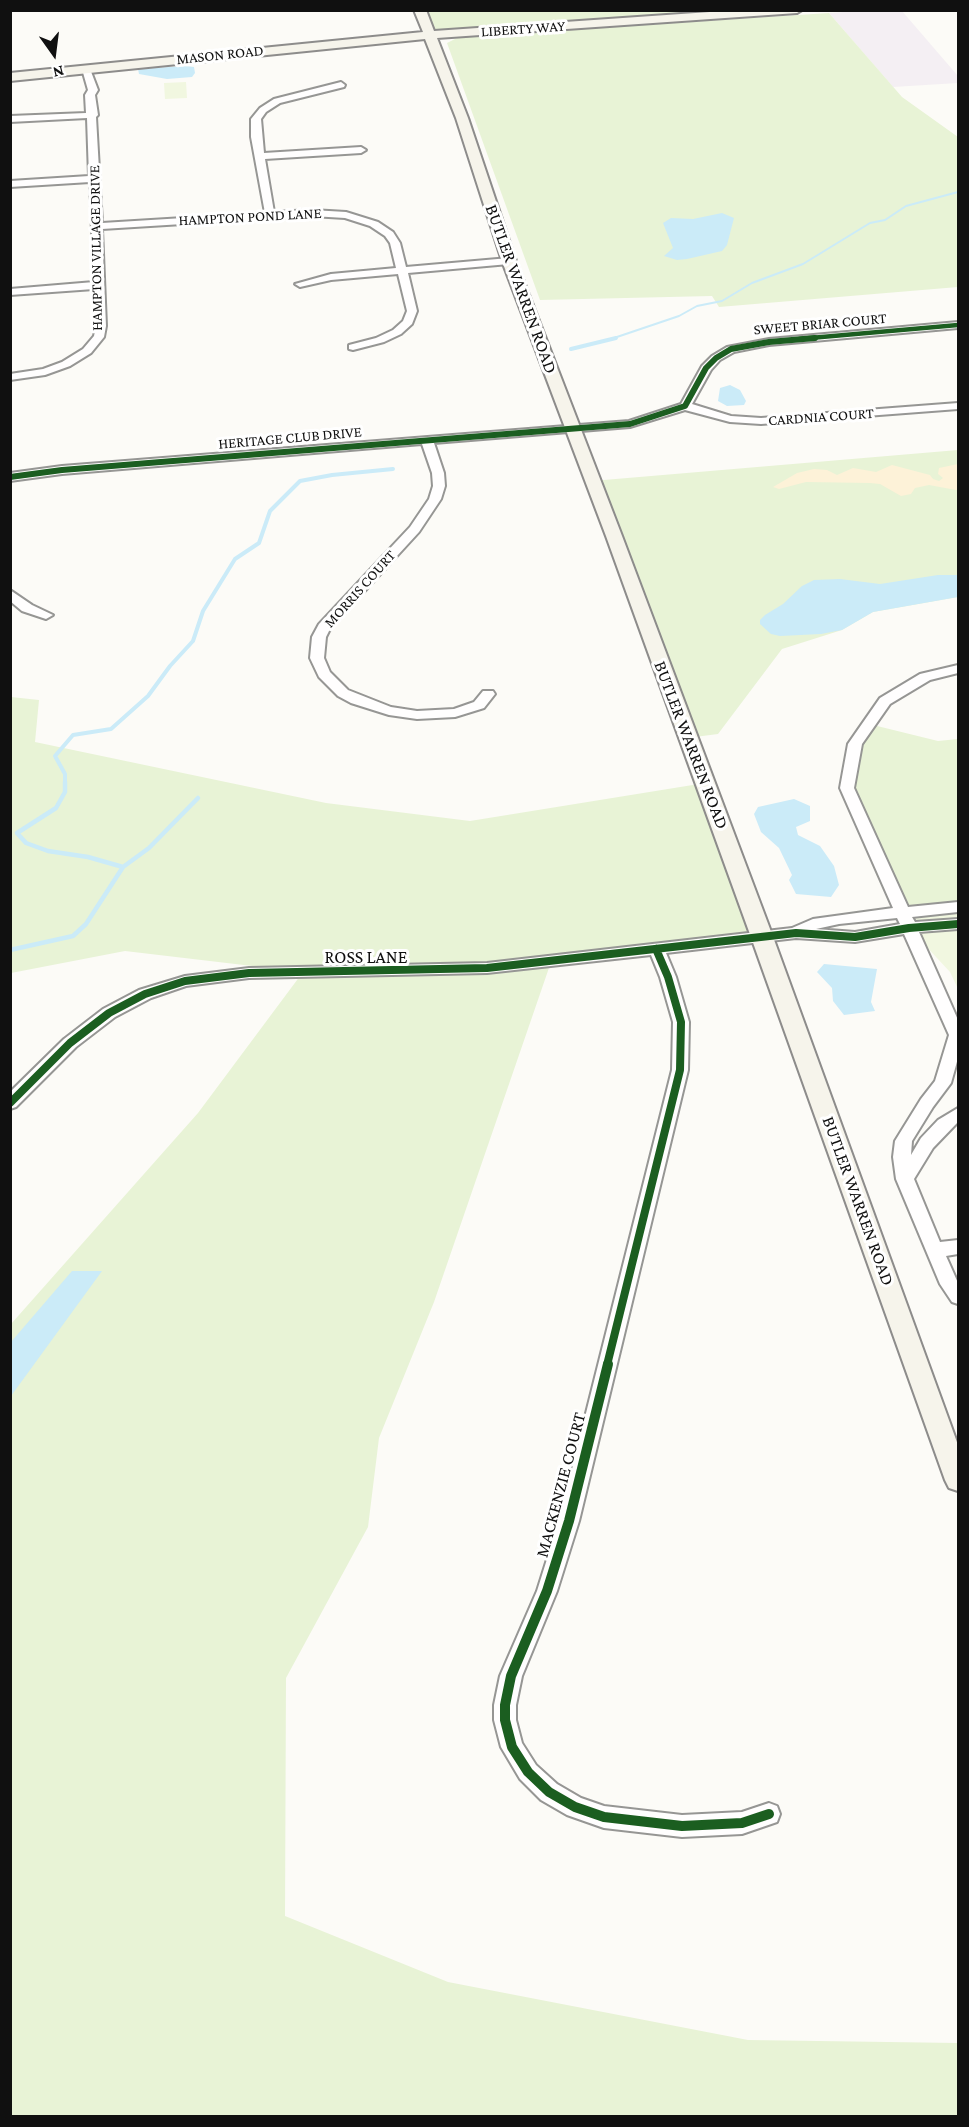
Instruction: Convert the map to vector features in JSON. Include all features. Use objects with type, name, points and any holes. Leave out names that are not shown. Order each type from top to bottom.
[{"type":"main road","name":"BUTLER WARREN ROAD","points":[[420,10],[462,118],[511,265],[762,937],[958,1480]]},
{"type":"main road","name":"LIBERTY WAY","points":[[430,35],[797,10]]},
{"type":"main road","name":"MASON ROAD","points":[[10,77],[430,35]]},
{"type":"street","name":"HAMPTON VILLAGE DRIVE","points":[[10,377],[37,374],[78,358],[94,344],[101,326],[93,115],[90,95],[84,91],[81,70]]},
{"type":"street","points":[[270,215],[255,124],[263,110],[286,97],[341,85]]},
{"type":"street","points":[[10,119],[93,115]]},
{"type":"street","points":[[259,156],[361,150]]},
{"type":"street","points":[[10,184],[95,179]]},
{"type":"street","name":"HAMPTON POND LANE","points":[[97,226],[333,213],[370,222],[392,237],[412,304],[411,315],[408,322],[392,334],[353,347]]},
{"type":"street","points":[[300,284],[331,277],[403,272],[416,275],[511,265]]},
{"type":"street","points":[[10,292],[99,285]]},
{"type":"street","name":"SWEET BRIAR COURT","points":[[685,406],[706,368],[730,349],[769,342],[958,325]]},
{"type":"street","points":[[572,430],[630,424],[685,406]]},
{"type":"street","name":"CARDNIA COURT","points":[[685,406],[730,419],[761,421],[958,406]]},
{"type":"street","name":"HERITAGE CLUB DRIVE","points":[[10,477],[62,470],[572,430]]},
{"type":"street","name":"MORRIS COURT","points":[[427,441],[438,473],[435,499],[414,529],[324,627],[319,637],[317,658],[324,674],[343,693],[389,711],[417,715],[455,713],[479,705],[488,694]]},
{"type":"street","points":[[10,594],[27,608],[46,615]]},
{"type":"street","points":[[958,669],[925,677],[885,701],[855,744],[851,755],[847,788],[958,1036],[943,1083],[927,1103],[904,1140],[902,1157],[905,1179],[949,1284],[958,1297]]},
{"type":"street","points":[[796,933],[813,924],[839,919],[958,908]]},
{"type":"street","points":[[796,933],[855,937],[909,928],[958,924]]},
{"type":"street","name":"ROSS LANE","points":[[10,1103],[70,1043],[109,1013],[145,994],[185,981],[249,973],[487,968],[796,933]]},
{"type":"street","name":"MACKENZIE COURT","points":[[656,949],[668,977],[681,1022],[680,1070],[569,1521],[547,1591],[511,1676],[505,1705],[505,1719],[512,1748],[528,1772],[549,1792],[574,1807],[604,1817],[682,1826],[742,1823],[769,1814]]},
{"type":"street","points":[[905,1179],[927,1143],[944,1124],[958,1114]]},
{"type":"street","points":[[935,1250],[958,1247]]},
{"type":"shaded area","points":[[872,10],[902,11],[958,76],[958,83],[893,87],[829,13]]},
{"type":"green space","points":[[426,11],[762,11],[435,32]]},
{"type":"green space","points":[[829,13],[902,97],[958,137],[958,287],[719,307],[712,296],[540,300],[447,43],[459,37]]},
{"type":"green space","points":[[186,82],[187,98],[165,99],[164,83]]},
{"type":"green space","points":[[958,450],[958,597],[873,612],[842,630],[782,649],[718,734],[687,738],[592,481]]},
{"type":"green space","points":[[11,697],[39,700],[35,742],[326,803],[470,821],[705,783],[762,937],[551,962],[434,1302],[379,1438],[368,1527],[286,1678],[285,1916],[448,1982],[748,2040],[958,2043],[958,2116],[11,2116],[11,1324],[198,1113],[303,972],[125,951],[11,973]]},
{"type":"green space","points":[[869,724],[938,741],[958,739],[958,907],[902,913],[847,788],[851,755]]},
{"type":"green space","points":[[958,907],[958,989],[950,972],[909,928],[902,913]]},
{"type":"sand","points":[[958,464],[958,490],[929,485],[915,488],[911,494],[901,496],[880,484],[870,483],[806,482],[779,489],[773,487],[797,473],[814,469],[827,470],[837,475],[853,468],[876,472],[892,465],[930,475],[939,481],[943,478],[938,474],[939,468]]},
{"type":"water","points":[[194,67],[195,73],[192,77],[167,79],[139,74],[138,69]]},
{"type":"water","points":[[722,213],[734,218],[727,245],[722,251],[677,260],[664,256],[673,248],[663,223],[671,218],[693,219]]},
{"type":"water","points":[[730,385],[740,390],[746,401],[744,405],[727,406],[718,401],[720,388]]},
{"type":"water","points":[[938,575],[958,575],[958,597],[873,612],[842,630],[821,634],[780,636],[771,634],[760,624],[760,620],[765,615],[783,604],[802,586],[814,580],[840,579],[880,584]]},
{"type":"water","points":[[794,799],[810,806],[810,821],[796,827],[798,835],[820,846],[834,866],[839,885],[831,897],[796,894],[789,880],[792,875],[779,848],[761,832],[754,814],[758,807]]},
{"type":"water","points":[[824,964],[877,969],[871,1002],[875,1011],[844,1015],[833,1001],[832,988],[817,972]]},
{"type":"water","points":[[72,1271],[102,1271],[11,1396],[11,1342]]},
{"type":"waterway","points":[[611,339],[679,316],[697,306],[722,301],[752,283],[803,264],[870,223],[885,220],[906,206],[958,192]]},
{"type":"waterway","points":[[571,349],[616,338]]},
{"type":"waterway","points":[[123,867],[88,857],[48,851],[26,843],[17,833],[56,808],[65,792],[65,774],[55,756],[73,735],[111,729],[148,696],[170,666],[193,641],[203,611],[235,559],[259,543],[270,511],[300,481],[332,475],[393,469]]},
{"type":"waterway","points":[[123,867],[149,848],[198,798]]},
{"type":"waterway","points":[[10,950],[73,936],[86,924],[123,867]]},
{"type":"cycle path","points":[[10,477],[62,470],[630,424],[685,406],[706,368],[716,358],[731,349],[769,342],[958,325]]},
{"type":"cycle path","points":[[10,1103],[70,1043],[109,1013],[145,994],[185,981],[249,973],[487,968],[796,933],[855,937],[909,928],[958,924]]},
{"type":"cycle path","points":[[656,949],[668,977],[681,1022],[680,1070],[569,1521],[547,1591],[511,1676],[505,1705],[505,1720],[512,1747],[528,1772],[549,1792],[575,1807],[604,1817],[682,1826],[742,1823],[769,1814]]}]
